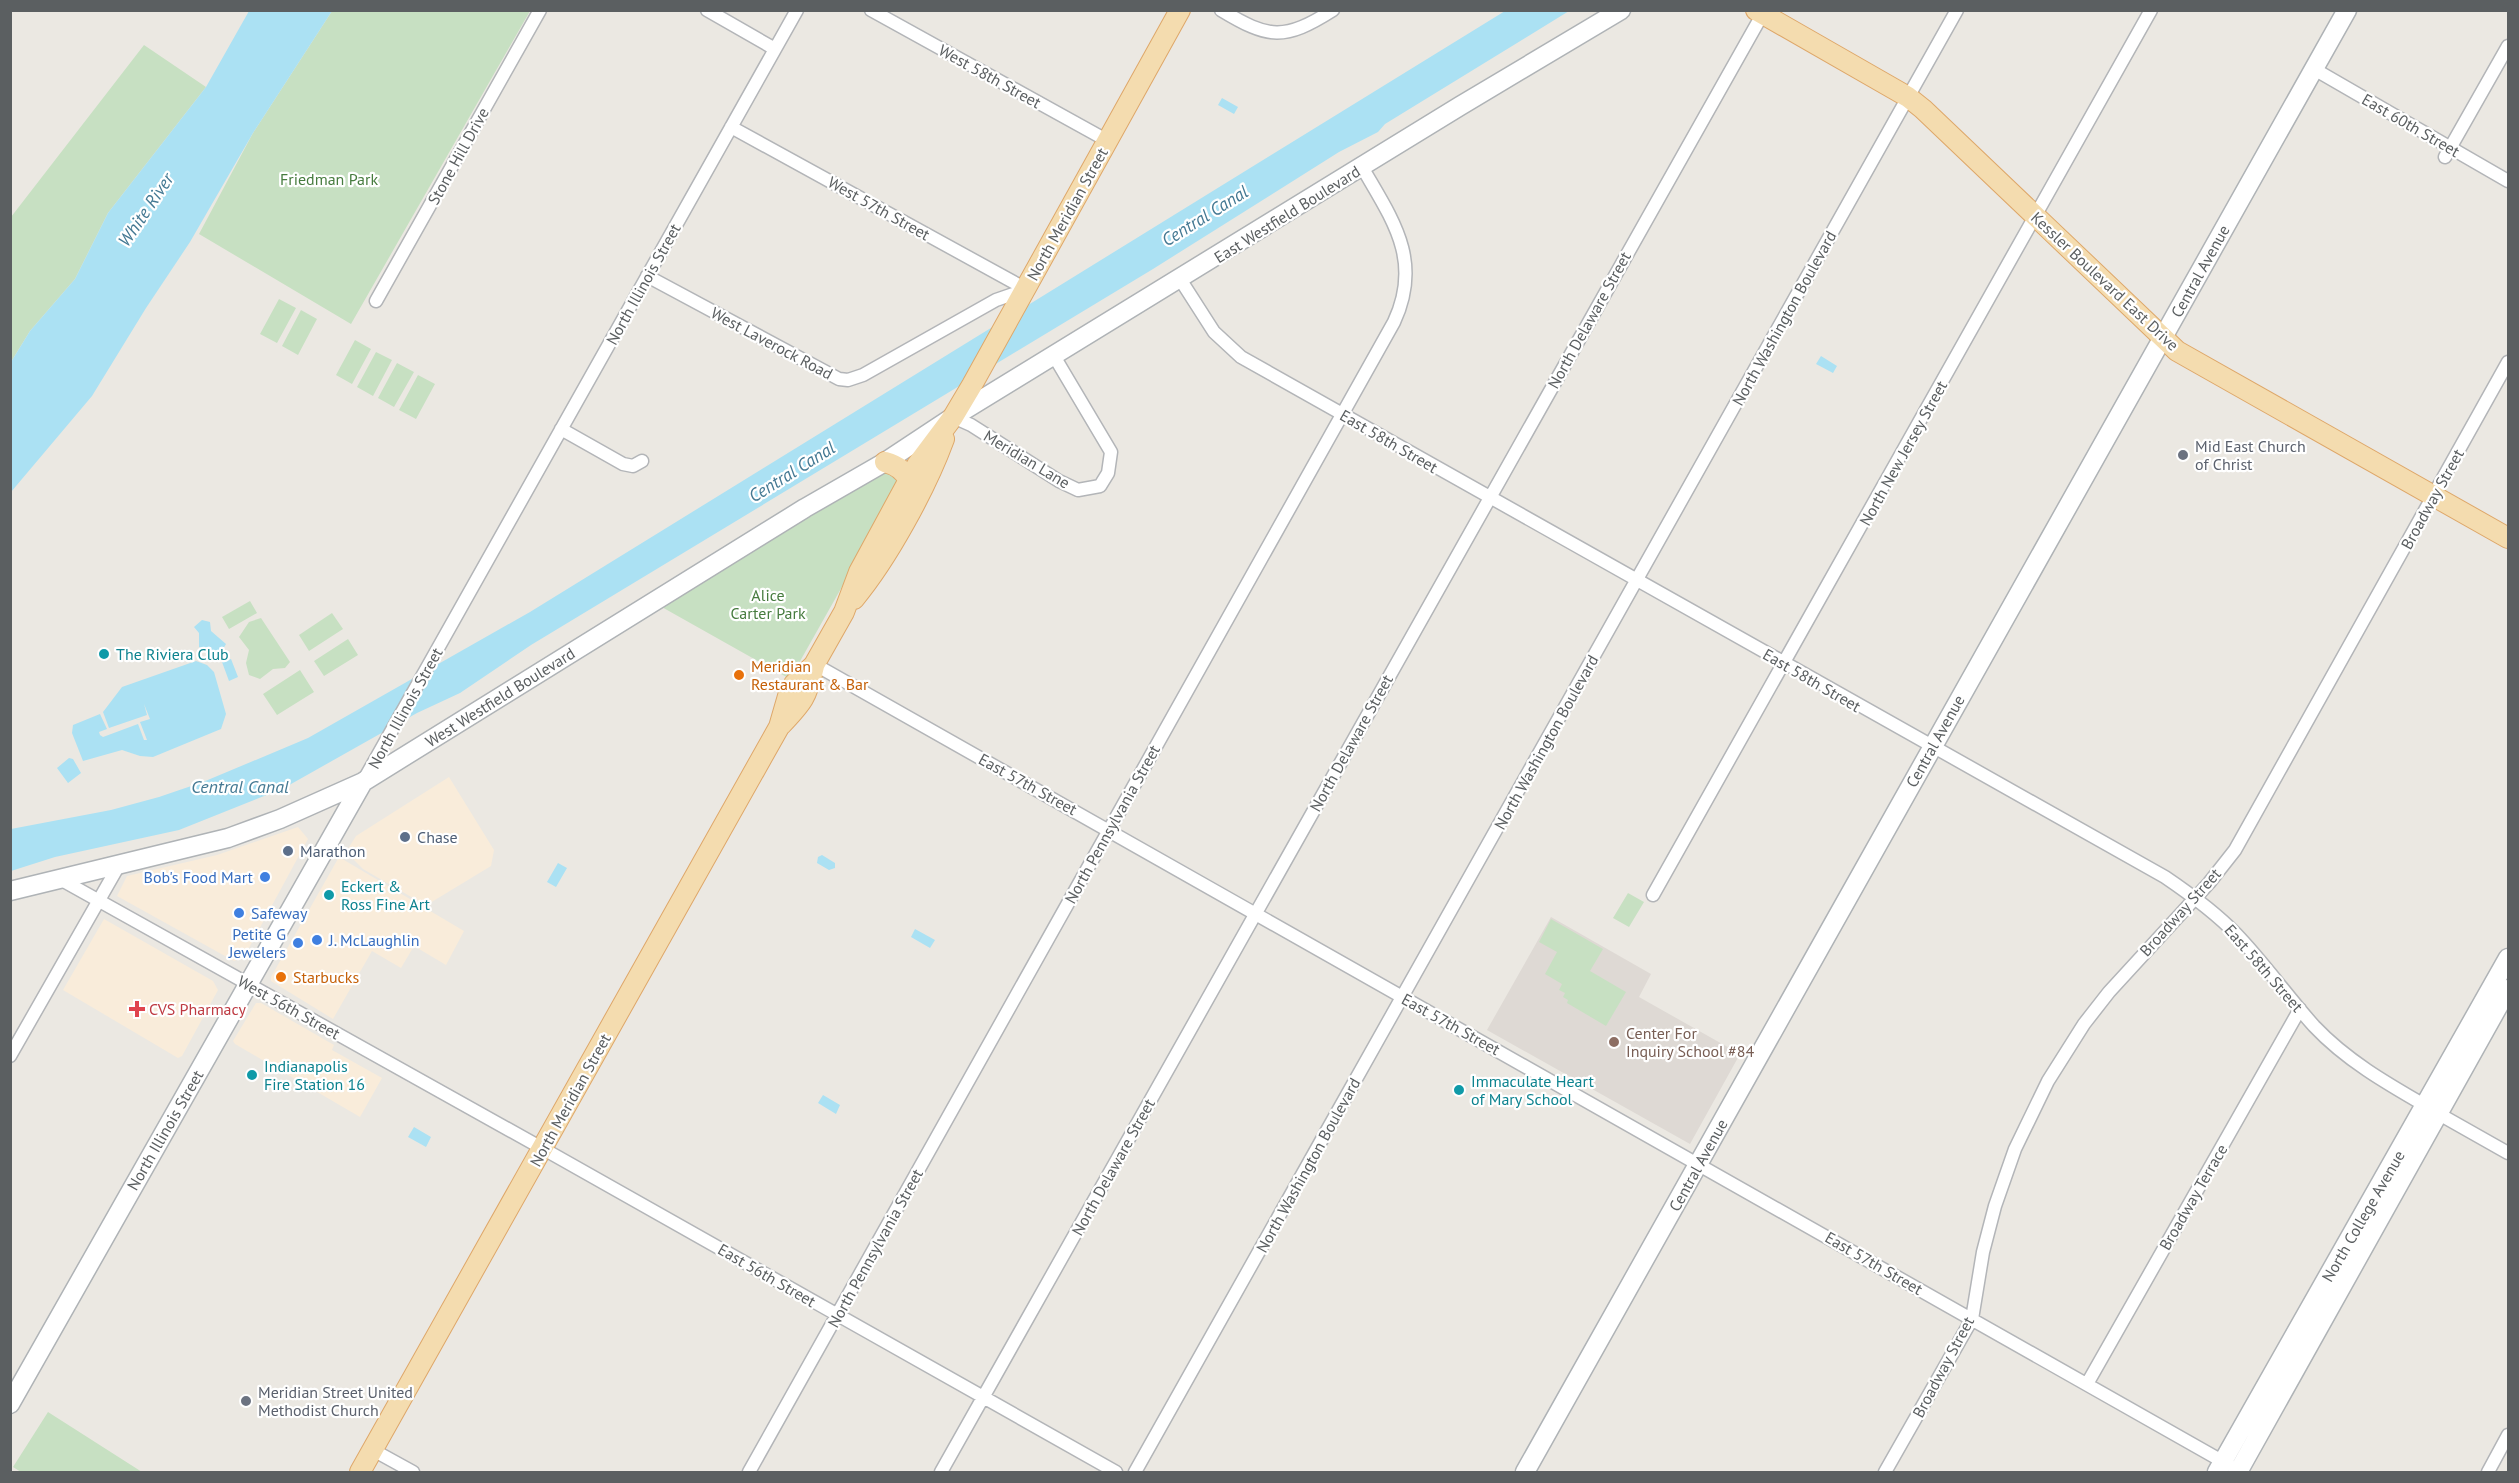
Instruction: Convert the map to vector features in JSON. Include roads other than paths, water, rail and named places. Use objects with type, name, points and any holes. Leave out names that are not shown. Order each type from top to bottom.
[{"type":"main road","name":"North Meridian Street","points":[[360,1473],[779,726],[801,704],[807,693],[814,664],[844,612],[859,572],[923,456],[953,417],[972,385],[1180,10]]},
{"type":"main road","name":"East Westfield Boulevard","points":[[953,417],[1621,10]]},
{"type":"main road","name":"Central Avenue","points":[[1525,1473],[2347,10]]},
{"type":"main road","name":"Kessler Boulevard East Drive","points":[[1759,13],[1908,97],[1923,109],[2177,351],[2508,538]]},
{"type":"main road","name":"North Meridian Street","points":[[844,612],[872,578],[935,463],[953,417]]},
{"type":"main road","name":"West Westfield Boulevard","points":[[10,891],[238,835],[363,782],[795,514],[885,462],[953,417]]},
{"type":"main road","points":[[885,462],[897,466],[907,475],[909,481]]},
{"type":"main road","name":"North Illinois Street","points":[[10,1404],[363,782]]},
{"type":"main road","name":"North College Avenue","points":[[2433,1110],[2508,958]]},
{"type":"main road","name":"North College Avenue","points":[[2232,1470],[2433,1110],[2508,989]]},
{"type":"street","name":"Stone Hill Drive","points":[[376,301],[540,10]]},
{"type":"street","points":[[707,10],[775,49]]},
{"type":"street","name":"North Illinois Street","points":[[363,782],[797,10]]},
{"type":"street","name":"West 58th Street","points":[[871,10],[1108,141]]},
{"type":"street","points":[[1221,10],[1253,28],[1283,33],[1308,26],[1333,10]]},
{"type":"street","name":"North Washington Boulevard","points":[[1135,1473],[1957,10]]},
{"type":"street","name":"North New Jersey Street","points":[[1653,895],[2151,10]]},
{"type":"street","name":"North Delaware Street","points":[[941,1473],[1759,13]]},
{"type":"street","points":[[2448,152],[2508,46]]},
{"type":"street","name":"East 60th Street","points":[[2314,69],[2448,152],[2508,181]]},
{"type":"street","name":"West 57th Street","points":[[731,127],[1026,289]]},
{"type":"street","name":"North Pennsylvania Street","points":[[749,1473],[1394,322],[1400,308],[1405,282],[1405,260],[1398,230],[1362,167]]},
{"type":"street","name":"West Laverock Road","points":[[647,276],[839,379],[848,380],[863,375],[996,300],[1026,289]]},
{"type":"street","name":"East 58th Street","points":[[1180,279],[1200,312],[1225,344],[1241,357],[1784,664],[2151,868],[2195,898],[2238,936],[2322,1033],[2366,1071],[2508,1153]]},
{"type":"street","name":"Meridian Lane","points":[[953,417],[971,425],[1059,481],[1078,490],[1100,486],[1108,473],[1111,452],[1054,356]]},
{"type":"street","name":"Broadway Street","points":[[1886,1473],[1972,1318],[1980,1265],[1993,1213],[2015,1149],[2042,1093],[2069,1046],[2105,997],[2223,866],[2246,832],[2508,362]]},
{"type":"street","points":[[561,429],[623,464],[633,466],[642,461]]},
{"type":"street","name":"East 57th Street","points":[[814,664],[1972,1318],[2232,1470]]},
{"type":"street","points":[[10,1056],[119,865]]},
{"type":"street","name":"West 56th Street","points":[[60,879],[543,1149]]},
{"type":"street","name":"Broadway Terrace","points":[[2087,1384],[2300,1009]]},
{"type":"street","name":"East 56th Street","points":[[543,1149],[1116,1473]]},
{"type":"street","points":[[2488,1473],[2508,1435]]},
{"type":"street","points":[[373,1450],[413,1473]]},
{"type":"water","name":"White River","points":[[249,11],[332,11],[253,133],[190,242],[92,396],[11,492],[11,362],[30,331],[75,279],[108,213],[206,87]]},
{"type":"water","name":"Central Canal","points":[[1505,11],[1569,11],[1385,124],[1378,132],[1339,152],[1153,269],[531,645],[460,693],[417,713],[284,788],[179,830],[55,857],[11,871],[11,829],[111,810],[159,797],[203,782],[308,738],[530,612]]},
{"type":"water","points":[[1222,98],[1238,107],[1234,114],[1218,105]]},
{"type":"water","points":[[1821,356],[1837,366],[1833,373],[1816,364]]},
{"type":"water","points":[[202,620],[210,622],[211,631],[226,644],[219,656],[213,656],[199,647],[199,633],[194,627]]},
{"type":"water","points":[[231,659],[238,677],[229,681],[222,662]]},
{"type":"water","points":[[196,661],[207,665],[214,672],[226,714],[221,729],[153,757],[140,756],[122,750],[83,761],[72,733],[73,725],[100,714],[107,729],[99,732],[103,737],[138,724],[144,740],[147,740],[140,722],[150,719],[144,704],[147,715],[109,728],[103,712],[122,687]]},
{"type":"water","points":[[69,758],[73,759],[81,773],[68,783],[57,768]]},
{"type":"water","points":[[822,855],[835,863],[835,868],[829,870],[817,863],[818,857]]},
{"type":"water","points":[[558,863],[567,868],[556,887],[547,882]]},
{"type":"water","points":[[915,929],[935,940],[930,948],[911,937]]},
{"type":"water","points":[[823,1095],[840,1105],[836,1114],[818,1103]]},
{"type":"water","points":[[414,1127],[431,1137],[426,1147],[408,1137]]},
{"type":"place","name":"Mid East Church of Christ","points":[[2183,455]]},
{"type":"place","name":"The Riviera Club","points":[[104,654]]},
{"type":"place","name":"Meridian Restaurant & Bar","points":[[739,675]]},
{"type":"place","name":"Chase","points":[[405,837]]},
{"type":"place","name":"Marathon","points":[[288,851]]},
{"type":"place","name":"Bob's Food Mart","points":[[265,877]]},
{"type":"place","name":"Eckert & Ross Fine Art","points":[[329,895]]},
{"type":"place","name":"Safeway","points":[[239,913]]},
{"type":"place","name":"J. McLaughlin","points":[[317,940]]},
{"type":"place","name":"Petite G Jewelers","points":[[298,943]]},
{"type":"place","name":"Starbucks","points":[[281,977]]},
{"type":"place","name":"CVS Pharmacy","points":[[137,1009]]},
{"type":"place","name":"Center For Inquiry School #84","points":[[1614,1042]]},
{"type":"place","name":"Indianapolis Fire Station 16","points":[[252,1075]]},
{"type":"place","name":"Immaculate Heart of Mary School","points":[[1459,1090]]},
{"type":"place","name":"Meridian Street United Methodist Church","points":[[246,1401]]},
{"type":"park label","name":"Friedman Park","points":[[329,179]]},
{"type":"park label","name":"Alice Carter Park","points":[[768,604]]}]
